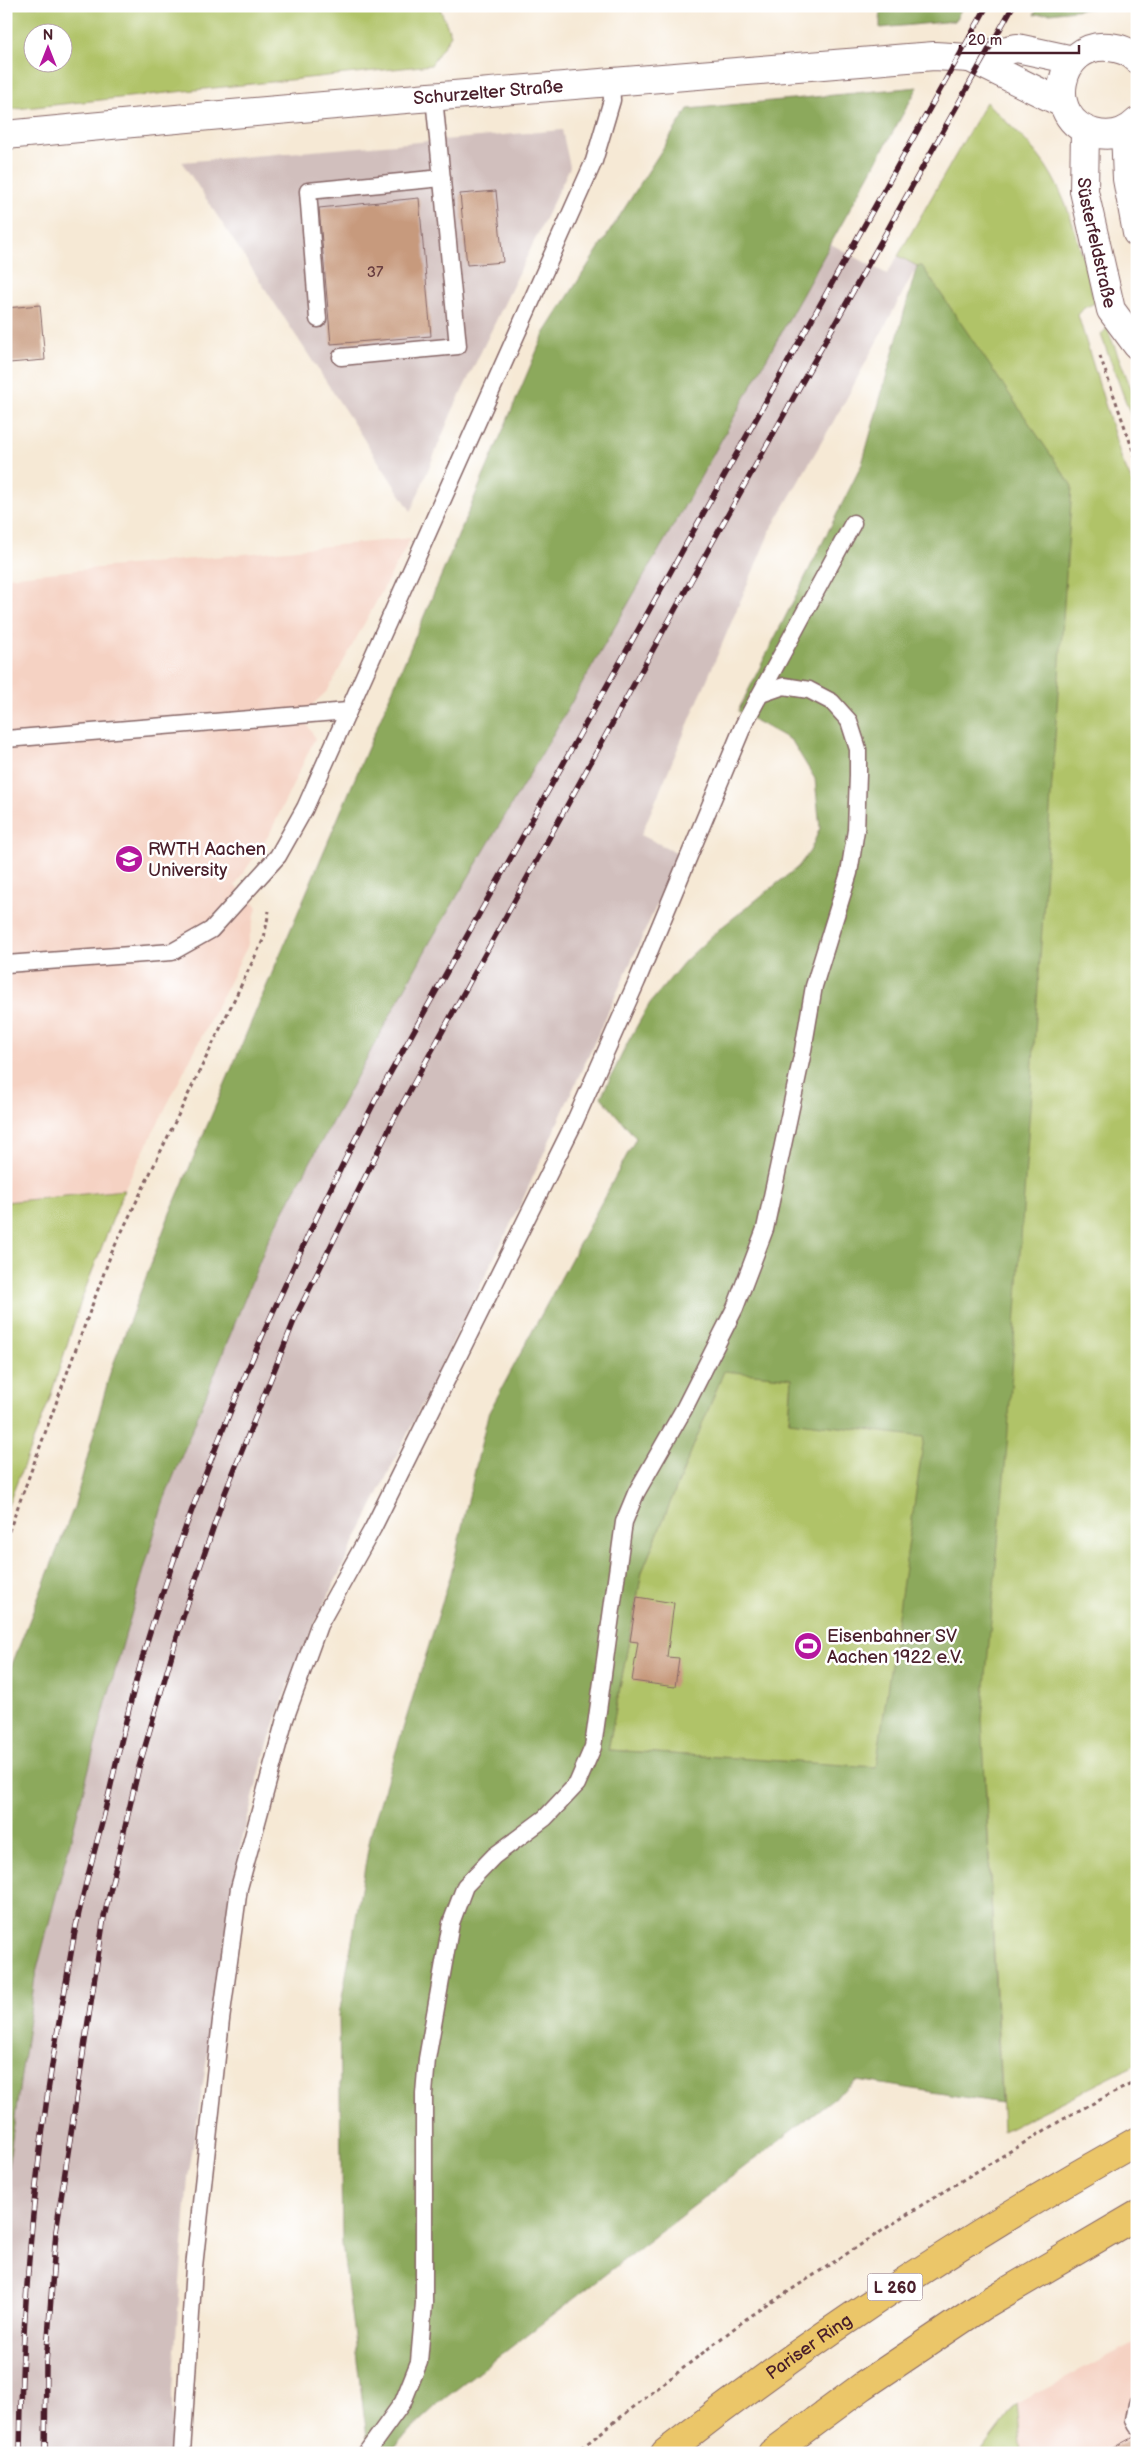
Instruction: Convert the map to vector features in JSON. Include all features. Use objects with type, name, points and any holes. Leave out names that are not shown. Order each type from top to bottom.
[{"type":"highway","name":"Pariser Ring","points":[[665,2453],[822,2335],[954,2247],[1137,2141]]},
{"type":"highway","points":[[772,2453],[864,2386],[982,2306],[1137,2215]]},
{"type":"street","points":[[1137,59],[1118,48],[1102,46],[1086,50],[1073,60],[1062,80],[1062,103],[1071,118],[1085,130],[1105,136],[1131,127],[1127,179],[1137,233]]},
{"type":"street","name":"Schurzelter Straße","points":[[6,135],[227,113],[934,56],[970,58],[1017,48],[1041,51],[1073,60]]},
{"type":"street","name":"Schurzelter Straße","points":[[970,58],[1062,103]]},
{"type":"street","name":"Süsterfeldstraße","points":[[1085,130],[1084,191],[1111,310],[1137,345]]},
{"type":"lane","points":[[6,964],[172,952],[211,930],[278,856],[305,808],[594,161],[612,100],[611,82]]},
{"type":"lane","points":[[341,357],[458,346],[434,97]]},
{"type":"lane","points":[[318,319],[308,191],[442,178]]},
{"type":"lane","points":[[182,2453],[194,2266],[223,2001],[239,1888],[285,1719],[319,1625],[372,1528],[575,1121],[638,981],[744,724],[853,523]]},
{"type":"lane","points":[[366,2453],[403,2402],[418,2362],[424,2303],[424,2094],[426,2058],[451,1923],[465,1886],[494,1856],[545,1818],[577,1784],[593,1747],[624,1522],[636,1493],[684,1410],[734,1308],[765,1229],[802,1056],[814,986],[849,873],[856,830],[858,749],[849,721],[832,702],[809,690],[784,686],[761,694]]},
{"type":"lane","points":[[6,739],[348,711]]},
{"type":"lane","points":[[1137,2404],[1134,2420],[1137,2426]]},
{"type":"path","points":[[1100,355],[1137,462]]},
{"type":"path","points":[[6,1539],[110,1254],[264,938],[278,856]]},
{"type":"path","points":[[575,2453],[746,2319],[928,2201],[1070,2115],[1137,2081]]},
{"type":"shaded area","points":[[562,130],[570,167],[452,412],[411,511],[182,162]]},
{"type":"shaded area","points":[[829,243],[887,274],[898,256],[917,266],[843,405],[771,529],[641,835],[680,854],[522,1201],[321,1610],[290,1678],[264,1756],[241,1844],[188,2178],[172,2389],[172,2453],[6,2453],[6,2181],[35,1977],[107,1699],[164,1500],[269,1238],[430,942],[544,750],[689,498]]},
{"type":"shaded area","name":"RWTH Aachen University","points":[[411,538],[328,690],[302,715],[315,738],[270,833],[235,886],[257,907],[247,947],[124,1190],[6,1202],[6,577]]},
{"type":"shaded area","points":[[1137,2341],[1137,2453],[1021,2453],[1017,2404]]},
{"type":"green space","points":[[6,6],[439,6],[451,35],[431,65],[6,110]]},
{"type":"green space","points":[[880,6],[963,6],[955,21],[880,28]]},
{"type":"green space","points":[[1039,6],[1107,6],[1034,15]]},
{"type":"green space","points":[[918,87],[689,498],[544,750],[430,942],[269,1238],[164,1500],[107,1699],[35,1977],[6,2181],[7,1677],[74,1507],[110,1373],[170,1213],[544,334],[688,109]]},
{"type":"green space","points":[[986,102],[1022,137],[1046,165],[1066,206],[1095,303],[1084,308],[1078,315],[1122,460],[1137,493],[1137,2064],[1003,2131],[985,1775],[608,1750],[642,1572],[724,1370],[792,1378],[789,1421],[922,267],[898,256]]},
{"type":"green space","points":[[917,266],[922,266],[1072,486],[1007,1445],[982,1719],[1001,2103],[857,2080],[440,2402],[409,2431],[391,2453],[369,2453],[342,2244],[339,2015],[371,1832],[451,1574],[488,1414],[636,1138],[601,1097],[629,1040],[650,1003],[684,962],[718,930],[798,867],[810,851],[820,828],[815,779],[792,741],[738,711],[862,464]],"holes":[[[724,1371],[792,1378],[789,1421],[924,1437],[876,1767],[608,1750],[642,1572]]]},
{"type":"green space","points":[[1107,328],[1137,403],[1137,432],[1101,335]]},
{"type":"green space","points":[[124,1190],[83,1295],[49,1401],[6,1510],[6,1202]]},
{"type":"green space","points":[[1017,2404],[1022,2453],[980,2453]]},
{"type":"building","points":[[496,191],[503,262],[467,265],[460,194]]},
{"type":"building","points":[[419,198],[431,336],[331,344],[319,208]]},
{"type":"building","points":[[40,305],[45,360],[9,363],[6,352],[6,308]]},
{"type":"building","points":[[637,1597],[674,1603],[667,1657],[679,1658],[675,1687],[632,1681],[638,1642],[630,1641]]},
{"type":"building","points":[[1137,2435],[1137,2453],[1103,2453]]},
{"type":"railway","points":[[20,2453],[27,2285],[37,2173],[44,2117],[75,1933],[85,1886],[146,1644],[177,1551],[228,1418],[284,1287],[378,1095],[987,6]]},
{"type":"railway","points":[[45,2453],[46,2364],[56,2231],[104,1917],[139,1767],[182,1620],[225,1493],[296,1316],[393,1121],[698,568],[1013,6]]},
{"type":"place","name":"RWTH Aachen University","points":[[129,859]]},
{"type":"place","name":"Eisenbahner SV Aachen 1922 e.V.","points":[[808,1646]]}]
